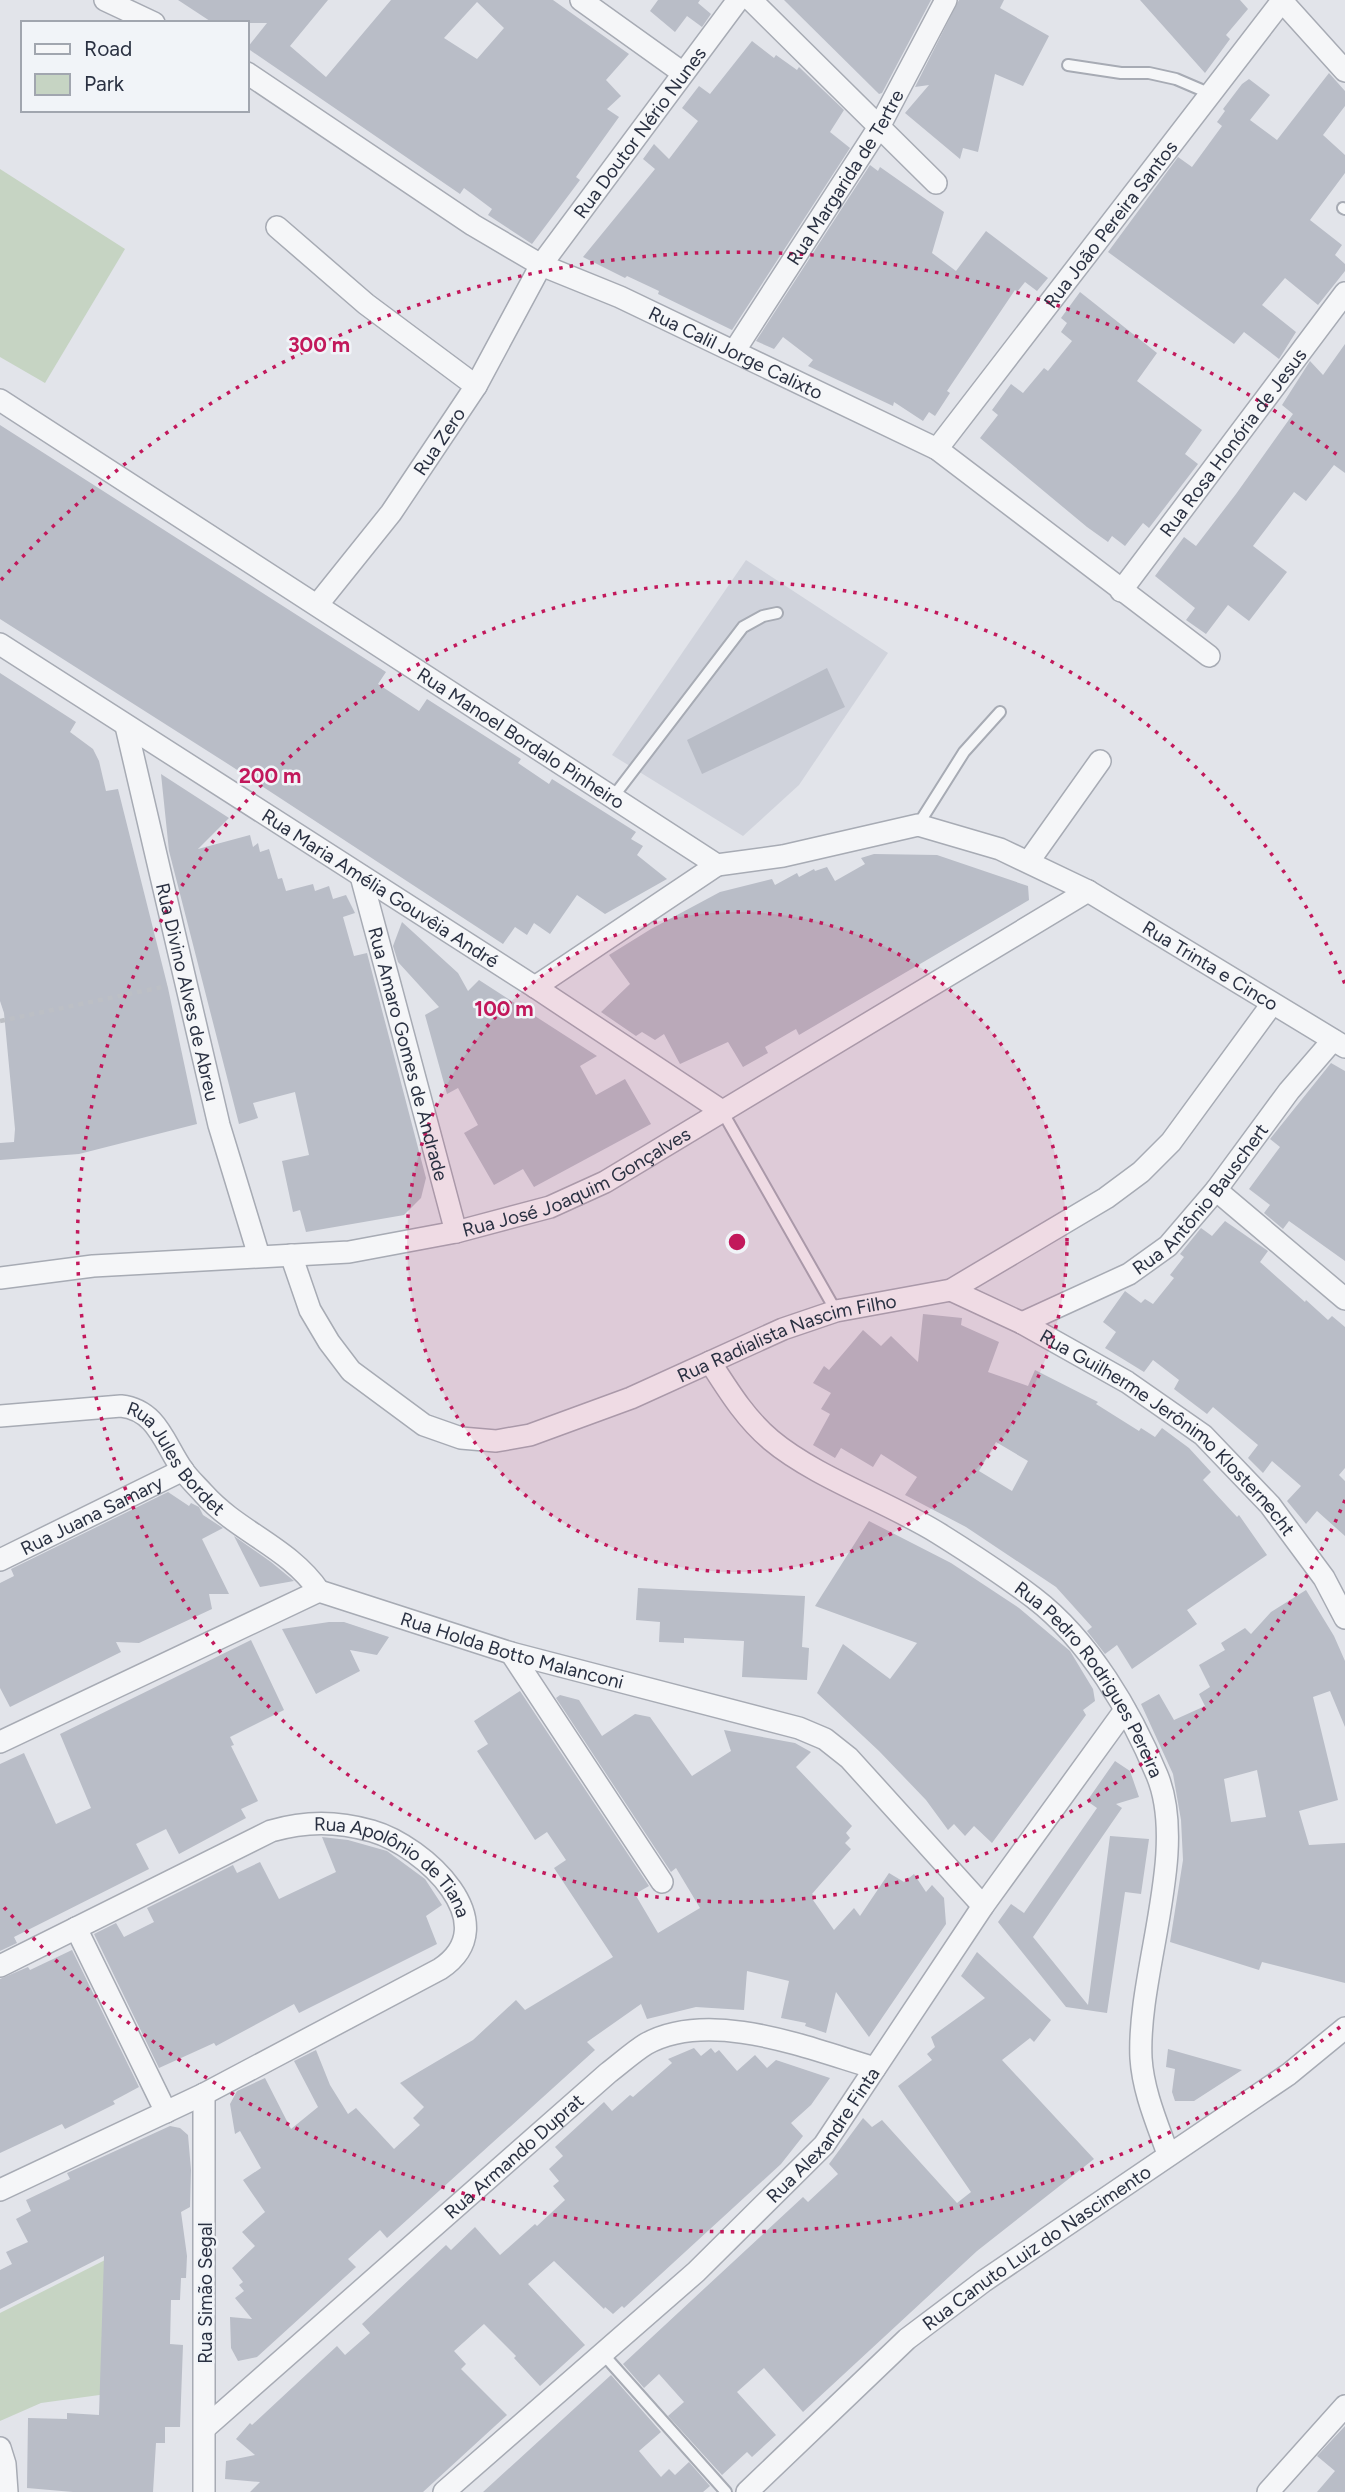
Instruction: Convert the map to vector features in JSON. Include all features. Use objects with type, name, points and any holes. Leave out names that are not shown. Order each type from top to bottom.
[{"type":"street","points":[[105,0],[150,21]]},
{"type":"street","points":[[580,0],[683,73]]},
{"type":"street","name":"Rua Doutor Nério Nunes","points":[[541,265],[738,0]]},
{"type":"street","points":[[751,0],[936,183]]},
{"type":"street","name":"Rua Margarida de Tertre","points":[[735,350],[879,127],[946,0]]},
{"type":"street","points":[[1282,1],[1345,71]]},
{"type":"street","name":"Rua João Pereira Santos","points":[[937,449],[1282,1]]},
{"type":"street","name":"Rua Calil Jorge Calixto","points":[[248,73],[473,225],[541,265],[620,297],[735,350],[937,449],[1209,656]]},
{"type":"street","points":[[277,227],[366,304],[476,386]]},
{"type":"street","name":"Rua Zero","points":[[318,604],[391,513],[476,386],[541,265]]},
{"type":"street","name":"Rua Rosa Honória de Jesus","points":[[1121,591],[1345,293]]},
{"type":"street","name":"Rua Manoel Bordalo Pinheiro","points":[[0,400],[717,865]]},
{"type":"street","name":"Rua Maria Amélia Gouvêia André","points":[[0,644],[535,987],[722,1111]]},
{"type":"street","name":"Rua Divino Alves de Abreu","points":[[126,726],[219,1125],[259,1256]]},
{"type":"street","points":[[1029,861],[1100,761]]},
{"type":"street","points":[[535,987],[717,865],[783,856],[918,825],[1029,861],[1088,891]]},
{"type":"street","name":"Rua Amaro Gomes de Andrade","points":[[362,876],[456,1232]]},
{"type":"street","name":"Rua Trinta e Cinco","points":[[1088,891],[1339,1044]]},
{"type":"street","name":"Rua José Joaquim Gonçalves","points":[[0,1278],[93,1266],[349,1252],[456,1232],[550,1207],[605,1182],[1088,891]]},
{"type":"street","name":"Rua Radialista Nascim Filho","points":[[291,1255],[310,1310],[329,1342],[351,1370],[424,1425],[461,1438],[496,1441],[530,1434],[584,1417],[783,1329],[836,1311],[951,1290],[1106,1198],[1141,1172],[1171,1142],[1272,1004]]},
{"type":"street","name":"Rua Antônio Bauschert","points":[[1022,1323],[1129,1274],[1168,1247],[1216,1190],[1289,1091],[1339,1044]]},
{"type":"street","points":[[1216,1190],[1345,1299]]},
{"type":"street","name":"Rua Guilherme Jerônimo Klosternecht","points":[[951,1290],[1022,1323],[1127,1382],[1203,1435],[1270,1505],[1324,1578],[1345,1618]]},
{"type":"street","name":"Rua Pedro Rodrigues Pereira","points":[[710,1362],[746,1415],[772,1441],[936,1532],[1036,1599],[1079,1642],[1125,1710],[1158,1777],[1167,1820],[1164,1871],[1142,2019],[1141,2059],[1149,2099],[1168,2154]]},
{"type":"street","name":"Rua Jules Bordet","points":[[0,1416],[121,1406],[136,1408],[147,1414],[159,1428],[183,1470],[215,1506],[297,1563],[319,1591]]},
{"type":"street","name":"Rua Juana Samary","points":[[0,1560],[183,1470]]},
{"type":"street","points":[[0,1742],[319,1591]]},
{"type":"street","name":"Rua Holda Botto Malanconi","points":[[319,1591],[510,1653],[799,1728],[825,1739],[849,1759],[922,1836],[983,1906]]},
{"type":"street","points":[[510,1653],[662,1882]]},
{"type":"street","name":"Rua Alexandre Finta","points":[[444,2492],[604,2354],[780,2192],[824,2146],[983,1906],[1125,1710]]},
{"type":"street","name":"Rua Apolônio de Tiana","points":[[0,1966],[271,1831],[302,1823],[330,1822],[374,1831],[412,1849],[440,1871],[457,1900],[466,1925],[463,1947],[455,1960],[204,2094],[0,2190]]},
{"type":"street","points":[[76,1928],[166,2112]]},
{"type":"street","name":"Rua Canuto Luiz do Nascimento","points":[[747,2492],[907,2339],[984,2281],[1289,2074],[1345,2028]]},
{"type":"street","name":"Rua Armando Duprat","points":[[206,2427],[608,2073],[647,2044],[681,2031],[721,2030],[776,2039],[875,2068]]},
{"type":"street","name":"Rua Simão Segal","points":[[204,2094],[204,2492]]},
{"type":"street","points":[[1268,2492],[1345,2406]]},
{"type":"street","points":[[0,2448],[5,2464],[7,2492]]},
{"type":"lane","points":[[1068,65],[1121,73],[1149,73],[1176,79],[1211,94]]},
{"type":"lane","points":[[613,797],[743,627],[763,616],[778,613]]},
{"type":"lane","points":[[918,825],[964,752],[1000,712]]},
{"type":"lane","points":[[722,1111],[836,1311]]},
{"type":"lane","points":[[604,2354],[726,2492]]},
{"type":"path","points":[[0,1021],[185,983]]},
{"type":"shaded area","points":[[746,560],[888,653],[799,785],[743,836],[612,755]]},
{"type":"green space","points":[[0,169],[125,249],[45,383],[0,357]]},
{"type":"green space","points":[[121,2252],[114,2393],[41,2403],[0,2421],[0,2313]]},
{"type":"building","points":[[178,0],[328,0],[290,46],[326,77],[391,0],[553,0],[629,54],[606,80],[621,96],[607,109],[619,117],[576,177],[580,180],[532,244],[488,215],[492,209],[464,188],[460,194],[248,49],[267,23],[210,21]],"holes":[[[477,2],[504,28],[477,59],[444,38]]]},
{"type":"building","points":[[658,0],[700,0],[698,3],[711,14],[702,27],[687,16],[675,32],[650,11]]},
{"type":"building","points":[[784,0],[931,0],[882,93],[879,94]]},
{"type":"building","points":[[959,0],[1004,0],[1000,8],[1049,36],[1023,86],[995,74],[978,152],[963,148],[960,159],[905,113],[929,85],[915,87]]},
{"type":"building","points":[[1140,0],[1240,0],[1248,9],[1226,35],[1230,39],[1205,73]]},
{"type":"building","points":[[752,41],[774,58],[776,55],[797,70],[799,67],[844,110],[830,132],[850,148],[732,330],[658,294],[659,291],[583,257],[655,169],[643,159],[654,144],[669,159],[698,121],[682,108],[699,86],[710,94]]},
{"type":"building","points":[[1329,73],[1345,91],[1345,106],[1323,135],[1345,155],[1345,173],[1310,220],[1342,245],[1335,255],[1345,264],[1345,271],[1318,305],[1285,278],[1262,305],[1296,332],[1279,359],[1244,332],[1234,344],[1108,252],[1178,157],[1192,167],[1222,126],[1217,122],[1225,111],[1223,109],[1242,84],[1249,79],[1270,95],[1250,120],[1277,140]]},
{"type":"building","points":[[870,165],[878,171],[880,167],[944,212],[932,253],[956,271],[986,231],[1048,278],[1037,291],[1025,282],[1017,292],[1015,290],[947,391],[950,393],[935,416],[929,412],[923,421],[894,402],[893,406],[808,366],[813,360],[783,337],[774,349],[756,341]]},
{"type":"building","points":[[1080,292],[1157,353],[1137,381],[1202,430],[1185,454],[1198,464],[1149,528],[1143,523],[1125,546],[1112,536],[1108,542],[1087,527],[980,438],[998,415],[992,410],[1011,384],[1023,393],[1044,368],[1048,371],[1072,341],[1061,332],[1067,323],[1061,318]]},
{"type":"building","points":[[1345,344],[1345,473],[1334,465],[1306,501],[1294,492],[1253,546],[1287,572],[1249,621],[1228,605],[1206,634],[1186,620],[1195,608],[1155,576],[1184,537],[1196,546],[1236,494],[1293,414],[1282,405],[1310,361],[1323,375]]},
{"type":"building","points":[[0,425],[386,672],[378,684],[419,711],[427,699],[521,759],[518,763],[549,784],[552,779],[636,832],[631,839],[643,846],[637,855],[667,879],[605,914],[577,895],[550,934],[534,923],[527,935],[515,927],[503,944],[0,619]]},
{"type":"building","points":[[827,668],[845,707],[702,774],[687,740]]},
{"type":"building","points":[[0,673],[76,722],[70,732],[93,749],[99,761],[106,791],[118,789],[168,988],[197,1124],[79,1154],[0,1160],[0,1143],[14,1142],[15,1129],[4,1013],[0,1001]]},
{"type":"building","points":[[161,774],[229,818],[198,849],[250,835],[253,847],[258,843],[260,852],[269,849],[278,879],[282,878],[286,891],[313,884],[315,891],[329,886],[333,899],[346,895],[355,913],[343,917],[354,956],[367,953],[426,1178],[421,1198],[404,1215],[306,1232],[300,1210],[293,1212],[282,1161],[309,1155],[295,1092],[253,1103],[258,1118],[239,1124],[169,851]]},
{"type":"building","points":[[874,854],[937,855],[1028,886],[1029,900],[799,1035],[796,1029],[765,1047],[768,1053],[743,1067],[728,1042],[680,1064],[664,1034],[655,1040],[642,1032],[636,1036],[601,1012],[630,984],[609,955],[651,929],[720,892],[772,879],[775,885],[797,873],[799,877],[814,869],[815,871],[827,867],[835,881],[865,864],[861,858]]},
{"type":"building","points":[[402,922],[458,973],[468,991],[479,980],[597,1056],[580,1066],[596,1095],[625,1079],[651,1124],[534,1187],[523,1169],[494,1185],[464,1133],[478,1125],[458,1088],[447,1094],[425,1015],[439,1007],[398,962],[393,946]]},
{"type":"building","points":[[1331,1063],[1345,1071],[1345,1261],[1289,1221],[1283,1229],[1264,1213],[1270,1205],[1249,1189],[1280,1147],[1270,1139]]},
{"type":"building","points":[[1225,1221],[1268,1251],[1260,1262],[1305,1302],[1306,1300],[1328,1320],[1332,1316],[1345,1327],[1345,1468],[1339,1475],[1345,1481],[1345,1536],[1317,1511],[1306,1524],[1287,1501],[1301,1486],[1272,1461],[1263,1473],[1248,1458],[1258,1445],[1213,1407],[1207,1414],[1174,1389],[1179,1380],[1153,1360],[1144,1372],[1105,1348],[1116,1332],[1103,1322],[1125,1291],[1141,1303],[1145,1299],[1153,1304],[1174,1278],[1170,1275],[1184,1257],[1180,1254],[1201,1228],[1212,1236]]},
{"type":"building","points":[[923,1314],[962,1318],[961,1325],[999,1342],[988,1372],[1028,1386],[1035,1370],[1098,1402],[1096,1404],[1139,1431],[1141,1428],[1155,1437],[1162,1428],[1189,1448],[1211,1472],[1203,1480],[1237,1517],[1239,1515],[1267,1555],[1187,1610],[1197,1624],[1132,1669],[1117,1645],[1105,1654],[1087,1631],[1092,1627],[1056,1587],[966,1527],[905,1495],[917,1477],[881,1454],[873,1467],[841,1448],[835,1458],[813,1445],[830,1414],[821,1409],[831,1393],[813,1383],[824,1366],[829,1370],[863,1330],[881,1346],[891,1336],[918,1362]],"holes":[[[996,1442],[1028,1461],[1012,1491],[979,1471]]]},
{"type":"building","points":[[168,1492],[189,1506],[191,1503],[199,1507],[203,1515],[223,1528],[202,1539],[229,1594],[209,1594],[212,1609],[139,1643],[116,1642],[121,1652],[10,1707],[0,1688],[0,1583],[14,1576],[11,1569]]},
{"type":"building","points":[[869,1521],[951,1563],[1019,1608],[1070,1651],[1093,1689],[1095,1701],[1083,1710],[1086,1715],[992,1843],[974,1826],[965,1836],[954,1824],[948,1830],[926,1800],[817,1693],[843,1644],[890,1679],[917,1643],[815,1606]]},
{"type":"building","points":[[234,1536],[271,1562],[294,1581],[260,1587]]},
{"type":"building","points":[[638,1588],[805,1596],[802,1647],[809,1648],[807,1680],[742,1677],[744,1641],[684,1638],[684,1643],[659,1642],[660,1622],[636,1620]]},
{"type":"building","points":[[1306,1590],[1334,1636],[1345,1661],[1345,1727],[1330,1691],[1313,1697],[1338,1800],[1299,1811],[1309,1845],[1345,1843],[1345,1983],[1262,1962],[1259,1970],[1170,1942],[1183,1860],[1181,1820],[1173,1774],[1141,1704],[1159,1694],[1174,1720],[1205,1706],[1199,1694],[1210,1687],[1199,1665],[1225,1650],[1221,1643],[1245,1628],[1251,1634],[1271,1612]],"holes":[[[1257,1770],[1266,1817],[1231,1822],[1224,1779]]]},
{"type":"building","points":[[344,1622],[389,1637],[377,1655],[350,1650],[360,1671],[316,1694],[282,1629]]},
{"type":"building","points":[[251,1640],[284,1710],[230,1737],[234,1745],[231,1746],[258,1801],[241,1809],[246,1818],[179,1854],[166,1829],[136,1844],[149,1869],[14,1937],[17,1943],[0,1951],[0,1764],[24,1753],[56,1824],[91,1808],[60,1734]]},
{"type":"building","points":[[520,1691],[649,1886],[635,1894],[658,1933],[700,1908],[676,1868],[671,1872],[556,1698],[560,1695],[579,1700],[602,1736],[635,1714],[650,1717],[692,1776],[731,1751],[724,1730],[795,1743],[811,1752],[796,1767],[852,1826],[846,1833],[850,1838],[845,1843],[851,1849],[812,1894],[816,1897],[813,1900],[834,1930],[854,1908],[860,1916],[889,1873],[904,1882],[914,1874],[926,1892],[932,1885],[944,1898],[946,1924],[869,2037],[836,1992],[826,2033],[805,2026],[806,2023],[781,2018],[789,1981],[747,1971],[744,2010],[696,2007],[647,2019],[641,2004],[587,2042],[595,2050],[387,2238],[380,2230],[348,2259],[356,2267],[257,2357],[238,2361],[231,2348],[230,2317],[252,2319],[235,2298],[244,2291],[239,2285],[243,2282],[232,2268],[255,2246],[242,2232],[265,2212],[243,2180],[261,2168],[240,2131],[235,2134],[230,2104],[237,2091],[265,2078],[291,2129],[318,2107],[294,2061],[316,2050],[330,2085],[348,2114],[356,2108],[394,2149],[420,2125],[413,2118],[424,2107],[400,2083],[473,2040],[516,2000],[525,2010],[613,1957],[554,1868],[566,1860],[547,1832],[535,1840],[477,1751],[488,1744],[474,1721]]},
{"type":"building","points":[[1115,1761],[1130,1771],[1139,1797],[1116,1804],[1122,1808],[1033,1937],[1088,2005],[1110,1836],[1149,1839],[1141,1894],[1125,1892],[1107,2013],[1066,2007],[998,1922],[1011,1904],[1024,1913],[1097,1808],[1087,1801]]},
{"type":"building","points":[[322,1837],[348,1840],[387,1851],[425,1879],[442,1905],[426,1916],[437,1944],[299,2013],[294,2004],[216,2046],[214,2043],[159,2068],[94,1934],[116,1923],[124,1937],[154,1922],[147,1908],[233,1865],[237,1873],[260,1862],[279,1899],[336,1872]]},
{"type":"building","points":[[72,1950],[139,2087],[113,2101],[115,2104],[65,2129],[62,2124],[0,2153],[0,1979],[28,1967],[30,1970]]},
{"type":"building","points":[[977,1952],[1051,2020],[1034,2042],[1030,2038],[1002,2060],[1094,2159],[977,2251],[803,2412],[764,2368],[737,2392],[776,2435],[752,2457],[747,2452],[722,2475],[668,2416],[684,2402],[659,2374],[644,2388],[623,2364],[803,2197],[808,2202],[838,2174],[829,2164],[863,2118],[872,2127],[882,2120],[957,2203],[971,2192],[898,2086],[932,2060],[927,2054],[935,2047],[931,2037],[985,1998],[961,1976]]},
{"type":"building","points":[[694,2048],[701,2056],[711,2048],[715,2053],[719,2050],[737,2071],[755,2055],[767,2068],[776,2060],[830,2078],[811,2105],[791,2123],[803,2136],[781,2164],[624,2308],[622,2306],[613,2314],[605,2307],[604,2309],[554,2261],[528,2284],[585,2345],[540,2386],[514,2358],[516,2356],[484,2324],[454,2351],[466,2364],[461,2369],[507,2415],[423,2492],[250,2492],[260,2482],[225,2479],[226,2461],[255,2455],[236,2439],[250,2423],[252,2425],[337,2346],[345,2355],[370,2333],[362,2324],[446,2245],[451,2250],[475,2227],[500,2255],[535,2224],[537,2226],[565,2200],[553,2186],[559,2181],[549,2169],[563,2156],[555,2147],[604,2102],[612,2111],[630,2095],[633,2097],[672,2063],[668,2059]]},
{"type":"building","points":[[1168,2049],[1242,2070],[1194,2101],[1175,2101],[1172,2092],[1175,2069],[1166,2067]]},
{"type":"building","points":[[170,2126],[180,2128],[188,2135],[191,2170],[190,2207],[181,2212],[187,2256],[186,2278],[181,2278],[180,2300],[171,2300],[170,2344],[183,2345],[180,2427],[165,2427],[165,2443],[156,2443],[153,2492],[73,2492],[27,2488],[28,2418],[67,2419],[67,2413],[99,2415],[104,2256],[0,2309],[0,2270],[12,2264],[6,2252],[28,2242],[16,2219],[31,2211],[26,2200],[70,2179],[67,2173]]},
{"type":"building","points":[[611,2375],[661,2432],[639,2451],[661,2477],[669,2469],[675,2475],[689,2462],[710,2486],[703,2492],[483,2492]]},
{"type":"building","points":[[1345,2426],[1345,2492],[1317,2492],[1335,2471],[1317,2456]]}]
